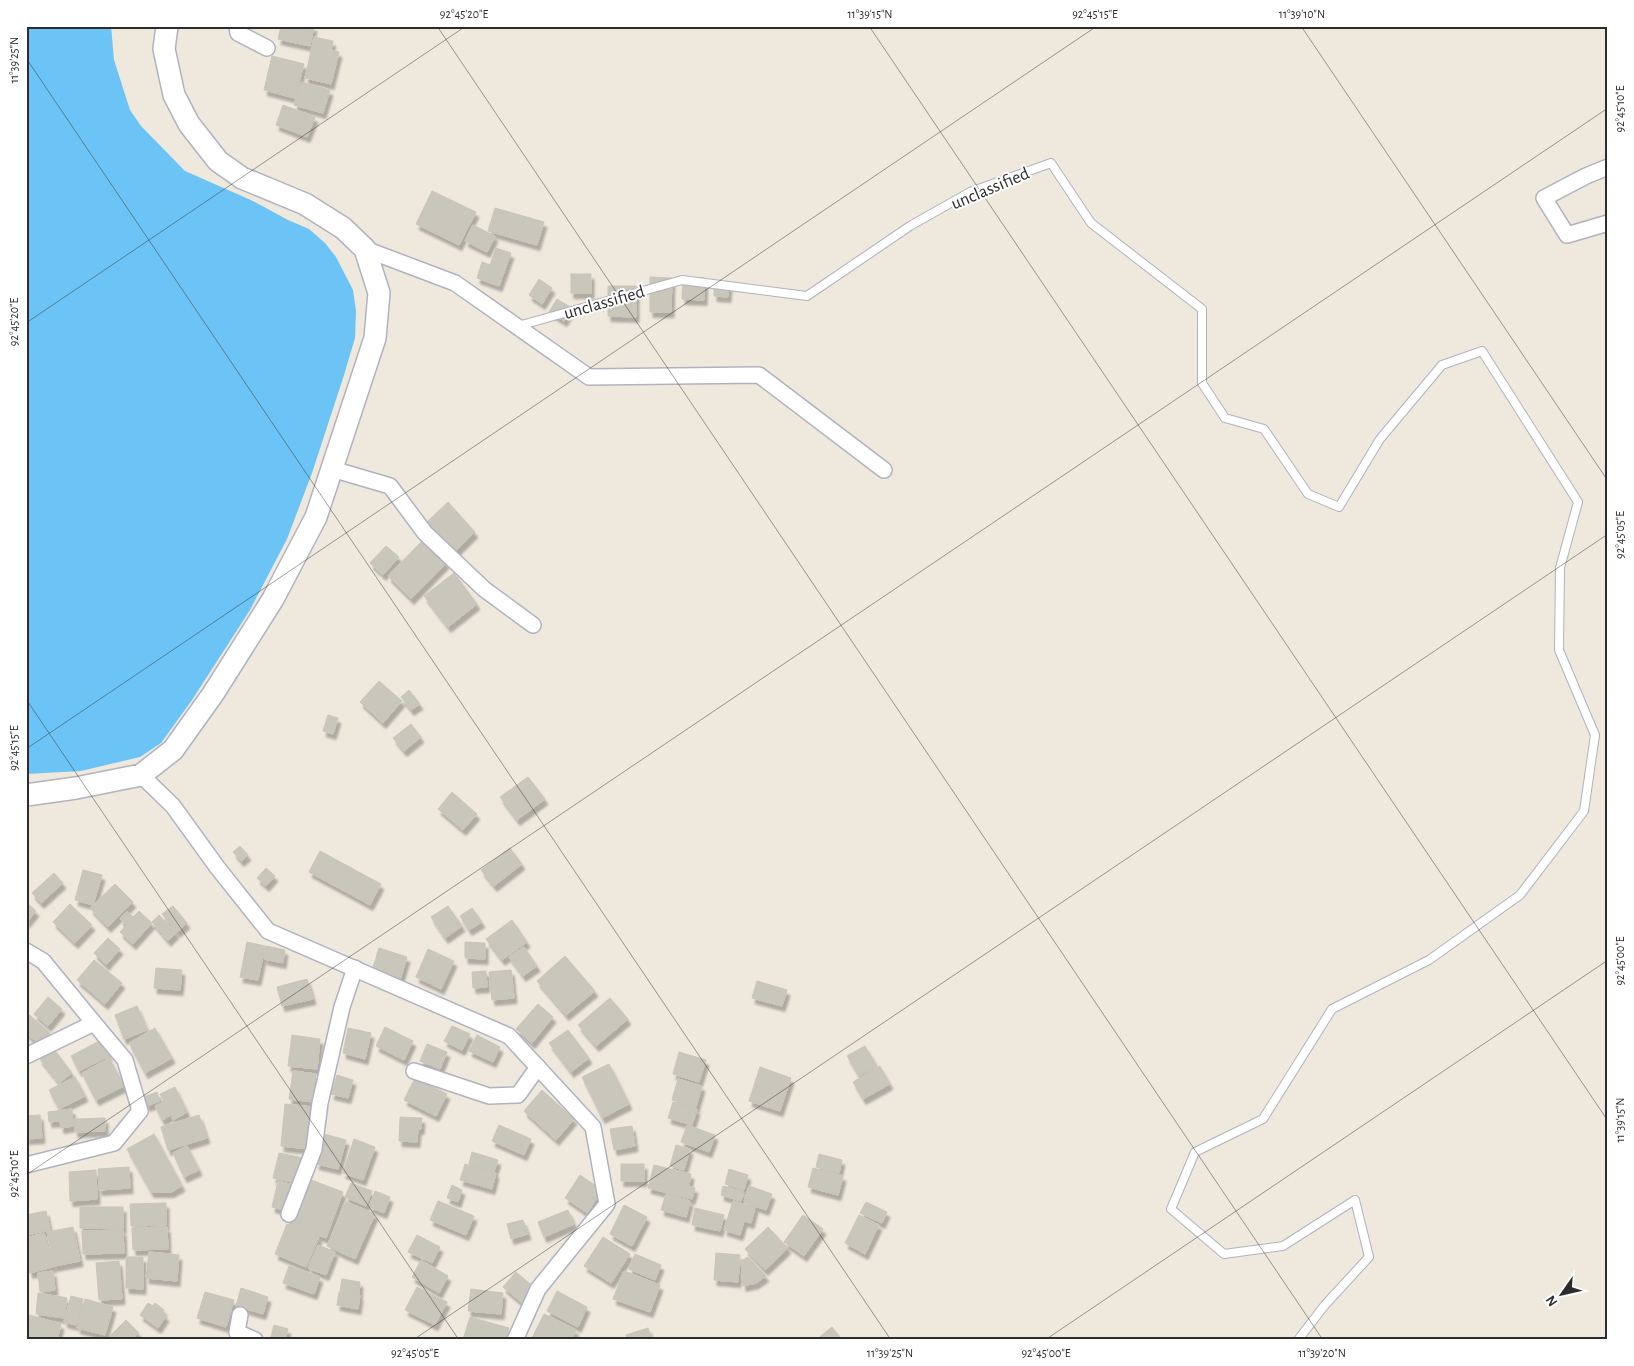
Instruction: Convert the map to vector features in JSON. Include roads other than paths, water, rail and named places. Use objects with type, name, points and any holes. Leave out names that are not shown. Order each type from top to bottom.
[{"type":"main road","points":[[26,795],[76,788],[141,775],[173,750],[213,694],[273,599],[316,518],[375,338],[379,293],[365,249],[343,228],[305,204],[242,178],[218,161],[189,124],[174,95],[164,49],[167,26]]},
{"type":"street","points":[[238,26],[238,33],[267,48]]},
{"type":"street","points":[[1608,167],[1544,198],[1567,235],[1608,223]]},
{"type":"street","points":[[365,249],[455,283],[589,378],[759,375],[884,470]]},
{"type":"street","points":[[332,469],[390,486],[425,533],[484,589],[534,626]]},
{"type":"street","points":[[141,775],[173,806],[217,868],[268,931],[509,1036],[593,1127],[607,1204],[538,1289],[515,1340]]},
{"type":"street","points":[[26,951],[42,961],[125,1060],[140,1111],[114,1143],[26,1165]]},
{"type":"street","points":[[289,1214],[314,1149],[320,1103],[342,1007],[355,968]]},
{"type":"street","points":[[26,1056],[94,1023]]},
{"type":"street","points":[[414,1071],[489,1096],[518,1095],[538,1067]]},
{"type":"street","points":[[240,1315],[237,1332],[255,1340]]},
{"type":"lane","name":"unclassified","points":[[516,326],[682,280],[807,296],[910,226],[970,192],[1051,163],[1091,223],[1202,308],[1202,383],[1225,418],[1264,429],[1308,494],[1339,507],[1380,439],[1442,365],[1482,351],[1578,502],[1560,568],[1559,650],[1595,735],[1584,811],[1520,895],[1429,960],[1332,1009],[1263,1119],[1195,1152],[1171,1209],[1224,1254],[1283,1246],[1355,1200],[1369,1257],[1324,1306],[1298,1340]]},
{"type":"water","points":[[26,26],[111,26],[114,60],[130,110],[141,126],[185,171],[253,201],[309,229],[325,243],[336,257],[353,290],[356,311],[355,338],[344,375],[312,473],[287,539],[250,610],[192,700],[161,743],[140,757],[81,771],[26,774]]}]
